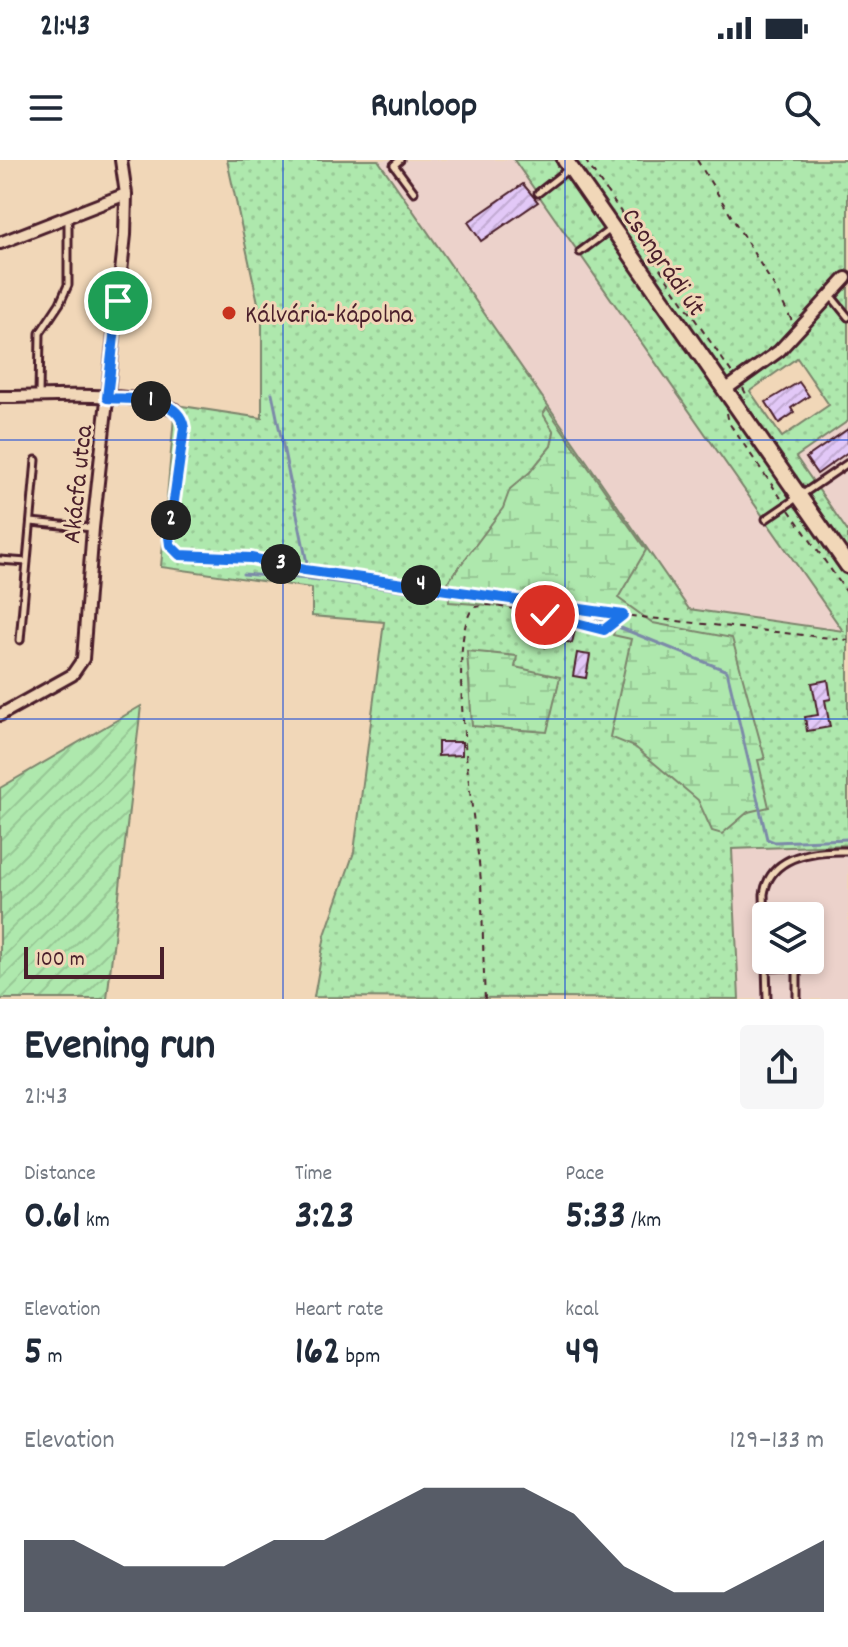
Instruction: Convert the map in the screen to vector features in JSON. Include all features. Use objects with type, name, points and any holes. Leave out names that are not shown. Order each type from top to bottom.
[{"type":"main road","name":"Csongrádi út","points":[[569,163],[848,566]]},
{"type":"street","name":"Akácfa utca","points":[[0,715],[72,675],[83,659],[93,528],[125,235],[126,194],[121,160]]},
{"type":"street","points":[[0,243],[126,194]]},
{"type":"street","points":[[725,390],[762,366],[798,333],[846,278]]},
{"type":"street","points":[[0,397],[107,398],[154,402],[174,409]]},
{"type":"lane","points":[[400,160],[394,165],[414,192]]},
{"type":"lane","points":[[538,193],[569,163]]},
{"type":"lane","points":[[39,397],[40,333],[65,295],[68,285],[68,217]]},
{"type":"lane","points":[[580,252],[613,228]]},
{"type":"lane","points":[[831,296],[848,317]]},
{"type":"lane","points":[[20,640],[36,460]]},
{"type":"lane","points":[[766,519],[848,463]]},
{"type":"lane","points":[[31,522],[93,528]]},
{"type":"lane","points":[[0,560],[27,562]]},
{"type":"lane","points":[[764,902],[769,877],[795,857],[848,851]]},
{"type":"lane","points":[[766,974],[767,999]]},
{"type":"lane","points":[[797,974],[797,999]]},
{"type":"path","points":[[697,160],[775,288],[798,333]]},
{"type":"path","points":[[174,409],[183,419],[184,428],[169,537],[174,551],[185,557],[251,558],[623,615],[848,640]]},
{"type":"path","points":[[291,566],[291,581]]},
{"type":"path","points":[[485,999],[481,881],[467,757],[461,660],[468,618],[478,605],[554,616],[604,630],[623,615]]},
{"type":"path","points":[[535,614],[528,626],[546,648]]},
{"type":"shaded area","points":[[378,160],[514,160],[844,631],[689,610]]},
{"type":"shaded area","points":[[848,421],[848,532],[796,457]]},
{"type":"shaded area","points":[[848,845],[848,999],[739,999],[732,849]]},
{"type":"green space","points":[[227,160],[378,160],[689,609],[843,631],[514,160],[848,160],[848,421],[796,457],[848,532],[848,845],[732,849],[739,999],[314,997],[325,935],[354,852],[384,622],[312,616],[312,588],[161,567],[175,405],[262,418],[262,321]],"holes":[[[797,358],[829,405],[782,437],[750,391]]]},
{"type":"green space","points":[[547,408],[646,550],[618,598],[653,623],[732,638],[765,759],[758,760],[769,807],[748,812],[722,834],[712,831],[698,800],[635,747],[610,737],[631,639],[613,635],[615,629],[544,609],[449,602],[448,582],[503,508],[510,489],[530,472],[551,446],[554,432],[543,414]]},
{"type":"green space","points":[[467,651],[517,656],[515,667],[560,677],[547,732],[472,726]]},
{"type":"green space","points":[[141,706],[107,999],[0,999],[0,788]]},
{"type":"building","points":[[523,184],[538,202],[481,241],[468,222]]},
{"type":"building","points":[[799,382],[809,396],[791,408],[794,413],[779,423],[766,402]]},
{"type":"building","points":[[848,429],[848,452],[817,474],[806,458]]},
{"type":"building","points":[[553,624],[575,630],[572,643],[550,638]]},
{"type":"building","points":[[577,653],[590,655],[586,678],[573,676]]},
{"type":"building","points":[[828,680],[831,699],[825,700],[830,727],[807,731],[805,717],[818,715],[812,683]]},
{"type":"building","points":[[438,742],[462,742],[462,755],[438,756]]},
{"type":"waterway","points":[[272,393],[307,563]]},
{"type":"waterway","points":[[243,574],[311,579],[531,606],[605,621]]},
{"type":"waterway","points":[[616,626],[727,671],[767,839],[774,842],[848,839]]},
{"type":"place","name":"Kálvária-kápolna","points":[[229,313]]},
{"type":"route","points":[[118,301],[107,398],[162,404],[174,409],[183,419],[169,537],[174,551],[185,557],[269,560],[305,570],[623,615],[604,630],[545,615]]}]
